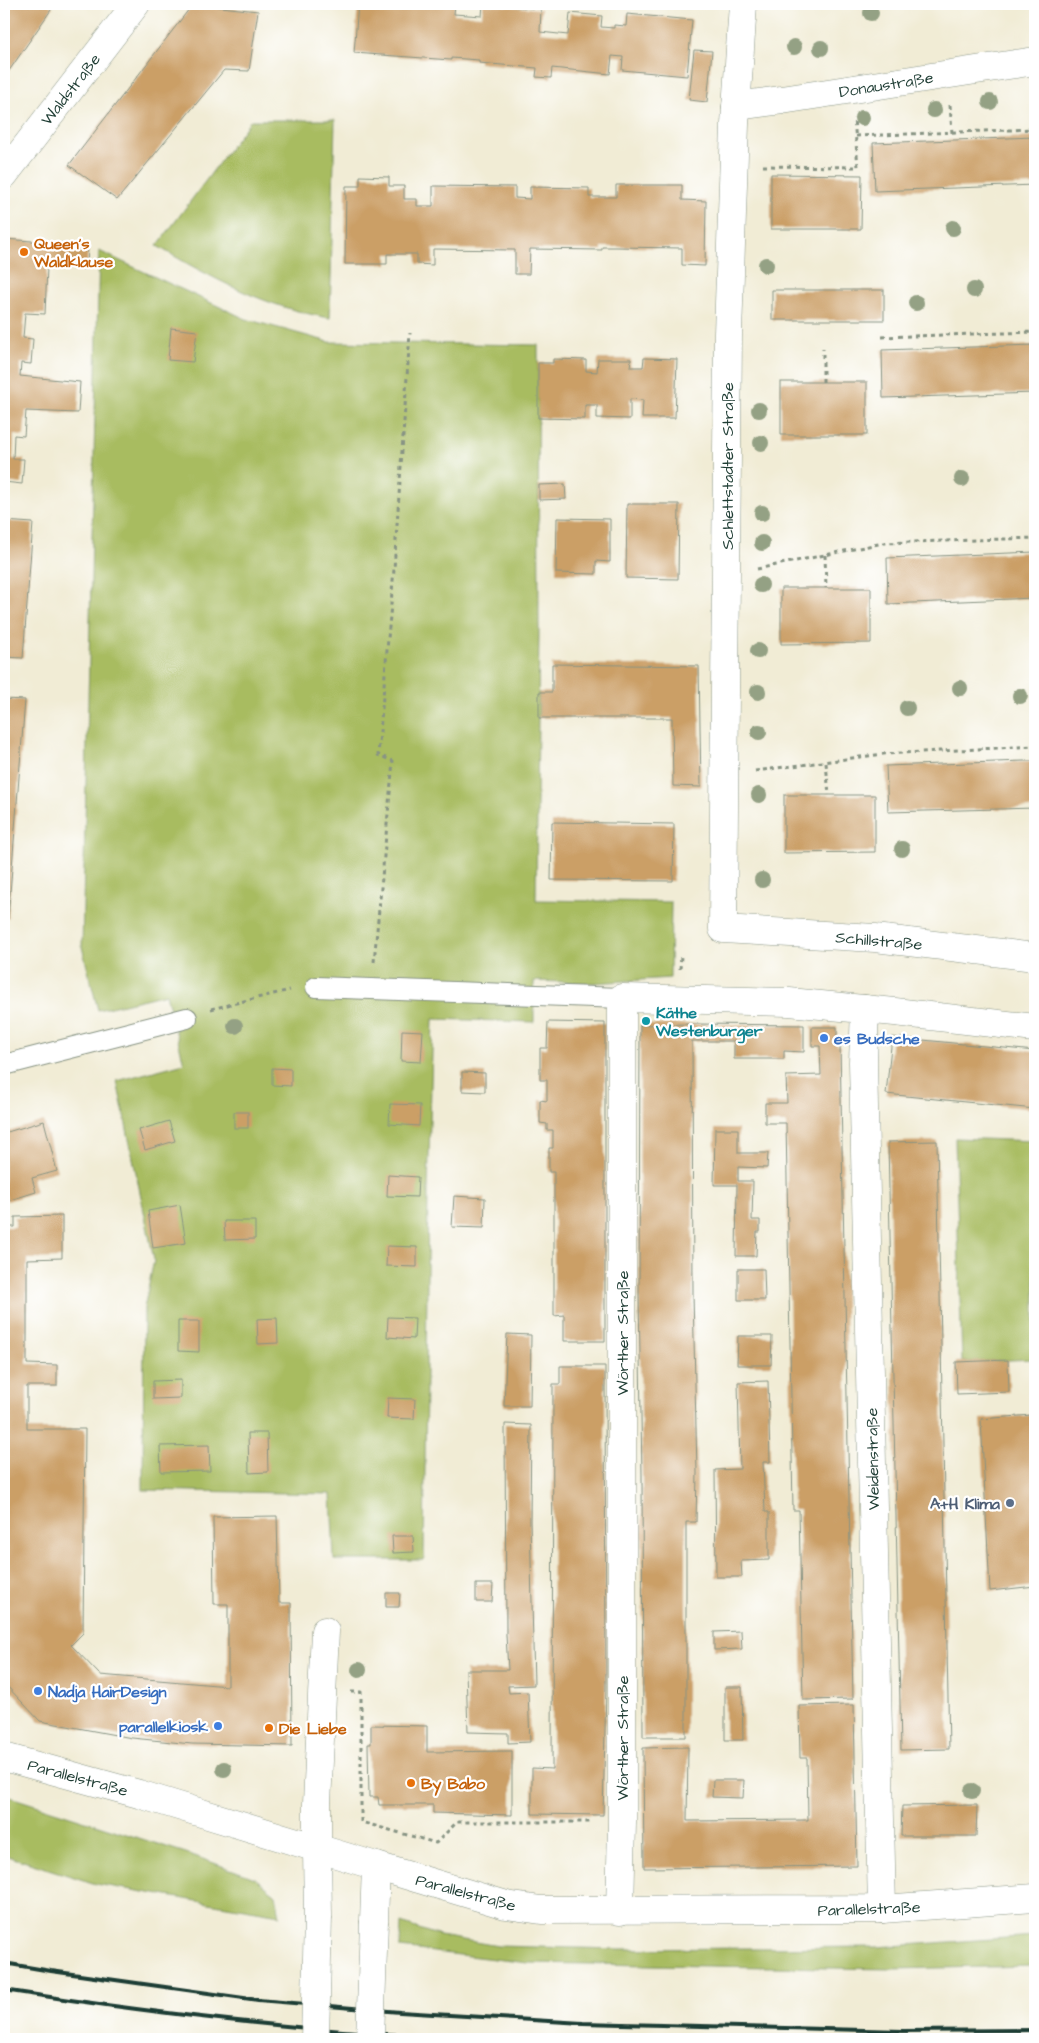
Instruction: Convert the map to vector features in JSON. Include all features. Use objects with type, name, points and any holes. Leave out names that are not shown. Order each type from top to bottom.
[{"type":"street","name":"Waldstraße","points":[[4,175],[136,4]]},
{"type":"street","name":"Schlettstadter Straße","points":[[723,929],[728,334],[736,106],[743,4]]},
{"type":"street","name":"Donaustraße","points":[[736,106],[1035,61]]},
{"type":"street","name":"Schillstraße","points":[[723,929],[876,938],[1035,957]]},
{"type":"street","points":[[622,998],[789,1002],[1035,1028]]},
{"type":"street","name":"Wörther Straße","points":[[620,1910],[622,1762],[622,998]]},
{"type":"street","name":"Weidenstraße","points":[[864,1009],[882,1909]]},
{"type":"street","points":[[315,2039],[318,1917],[317,1804],[325,1631]]},
{"type":"street","name":"Parallelstraße","points":[[4,1757],[139,1794],[506,1906],[541,1910],[882,1909],[1035,1898]]},
{"type":"street","points":[[370,2039],[376,1866]]},
{"type":"lane","points":[[316,987],[622,998]]},
{"type":"lane","points":[[4,1065],[187,1018]]},
{"type":"path","points":[[950,104],[952,133]]},
{"type":"path","points":[[764,166],[858,167],[856,136],[1035,129]]},
{"type":"path","points":[[373,988],[393,761],[378,755],[394,569],[410,332]]},
{"type":"path","points":[[882,337],[1035,332]]},
{"type":"path","points":[[823,349],[823,382]]},
{"type":"path","points":[[726,576],[883,543],[1035,538]]},
{"type":"path","points":[[825,555],[826,588]]},
{"type":"path","points":[[725,774],[826,763],[883,754],[1035,746]]},
{"type":"path","points":[[826,763],[829,795]]},
{"type":"path","points":[[680,970],[681,956]]},
{"type":"path","points":[[187,1018],[194,1013],[302,988],[316,987]]},
{"type":"path","points":[[323,1692],[361,1692],[361,1822],[436,1842],[457,1822],[594,1822]]},
{"type":"green space","points":[[251,120],[335,120],[330,318],[284,307],[240,290],[157,246]]},
{"type":"green space","points":[[99,251],[246,319],[329,342],[538,345],[539,630],[536,900],[671,902],[670,978],[594,983],[534,981],[534,1022],[433,1019],[428,1190],[424,1560],[334,1560],[331,1494],[143,1490],[144,1308],[154,1260],[117,1081],[184,1063],[166,994],[98,1010],[82,947]]},
{"type":"green space","points":[[955,1138],[1035,1141],[1035,1359],[962,1362]]},
{"type":"green space","points":[[4,1795],[189,1854],[255,1878],[276,1895],[280,1915],[96,1884],[4,1855]]},
{"type":"green space","points":[[401,1923],[440,1936],[498,1946],[619,1949],[877,1947],[1035,1936],[1035,1966],[891,1969],[528,1963],[400,1948]]},
{"type":"building","points":[[4,4],[48,4],[53,7],[4,78]]},
{"type":"building","points":[[193,4],[258,11],[249,71],[224,70],[117,200],[69,165]]},
{"type":"building","points":[[358,4],[455,4],[454,14],[482,16],[483,4],[541,9],[540,32],[568,35],[570,13],[602,16],[601,27],[614,28],[614,25],[626,26],[627,14],[692,20],[687,76],[622,70],[623,57],[612,56],[610,74],[552,68],[551,78],[536,77],[537,68],[479,63],[479,60],[451,58],[451,60],[354,53]]},
{"type":"building","points":[[694,50],[712,51],[707,102],[689,100]]},
{"type":"building","points":[[1035,137],[1035,185],[875,191],[873,143]]},
{"type":"building","points":[[771,174],[862,175],[861,229],[771,229]]},
{"type":"building","points":[[360,176],[389,177],[389,186],[404,186],[404,199],[417,199],[417,206],[433,206],[433,186],[515,187],[515,198],[530,199],[530,187],[589,188],[589,197],[616,197],[616,185],[682,185],[682,200],[706,201],[705,266],[682,265],[682,248],[616,247],[602,247],[602,250],[530,249],[529,274],[515,274],[515,250],[433,249],[433,265],[417,264],[417,254],[387,254],[387,264],[345,264],[346,186],[360,186]]},
{"type":"building","points":[[4,239],[88,245],[87,269],[47,267],[45,314],[25,313],[23,338],[33,339],[31,364],[21,363],[20,376],[80,382],[78,413],[26,411],[24,436],[14,435],[13,459],[24,459],[22,484],[4,482]]},
{"type":"building","points":[[772,290],[884,290],[884,320],[772,320]]},
{"type":"building","points":[[171,328],[197,331],[193,362],[168,360]]},
{"type":"building","points":[[1035,345],[1035,393],[883,398],[882,350]]},
{"type":"building","points":[[644,358],[677,359],[675,418],[642,418],[643,400],[630,399],[630,419],[597,418],[597,405],[585,405],[585,419],[538,418],[538,363],[553,363],[553,359],[586,360],[586,371],[597,372],[598,359],[631,359],[630,367],[643,367]]},
{"type":"building","points":[[781,382],[867,382],[867,435],[781,435]]},
{"type":"building","points":[[565,484],[566,499],[539,500],[539,485]]},
{"type":"building","points":[[627,504],[679,504],[678,579],[626,578]]},
{"type":"building","points":[[557,518],[610,519],[610,562],[596,561],[596,574],[556,573]]},
{"type":"building","points":[[4,521],[33,523],[23,658],[4,657]]},
{"type":"building","points":[[1035,552],[1035,598],[888,604],[887,558]]},
{"type":"building","points":[[781,588],[871,588],[871,643],[781,644]]},
{"type":"building","points":[[552,664],[699,666],[701,787],[673,786],[672,718],[539,718],[539,692],[552,692]]},
{"type":"building","points":[[4,699],[25,700],[8,919],[4,919]]},
{"type":"building","points":[[1035,761],[1035,808],[888,812],[886,766]]},
{"type":"building","points":[[784,795],[875,795],[875,852],[784,853]]},
{"type":"building","points":[[552,822],[674,824],[673,881],[551,880]]},
{"type":"building","points":[[548,1022],[605,1023],[605,1341],[564,1341],[564,1315],[554,1316],[554,1172],[549,1172],[549,1148],[553,1148],[553,1130],[547,1130],[547,1124],[540,1123],[540,1100],[547,1101],[547,1080],[540,1080],[540,1048],[547,1048]]},
{"type":"building","points":[[640,1025],[804,1025],[804,1052],[784,1051],[784,1059],[734,1059],[734,1041],[692,1041],[693,1294],[697,1473],[696,1522],[686,1522],[686,1737],[643,1737],[639,1295]]},
{"type":"building","points":[[812,1027],[837,1027],[837,1045],[840,1046],[853,1699],[803,1700],[799,1510],[793,1510],[786,1123],[765,1123],[765,1103],[787,1103],[786,1076],[821,1075],[820,1046],[812,1046]]},
{"type":"building","points":[[402,1030],[423,1031],[421,1062],[401,1061]]},
{"type":"building","points":[[892,1037],[1035,1051],[1035,1109],[886,1094]]},
{"type":"building","points":[[272,1068],[291,1069],[291,1086],[272,1085]]},
{"type":"building","points":[[462,1072],[485,1073],[485,1092],[462,1091]]},
{"type":"building","points":[[390,1104],[420,1105],[419,1126],[389,1124]]},
{"type":"building","points":[[234,1112],[248,1112],[248,1128],[234,1128]]},
{"type":"building","points":[[44,1121],[57,1171],[32,1178],[36,1192],[7,1201],[4,1190],[4,1133]]},
{"type":"building","points":[[169,1121],[175,1141],[145,1150],[139,1130]]},
{"type":"building","points":[[715,1129],[738,1129],[738,1153],[768,1153],[767,1168],[738,1167],[738,1181],[753,1181],[752,1220],[760,1220],[760,1232],[757,1232],[756,1256],[736,1256],[737,1185],[714,1185]]},
{"type":"building","points":[[937,1141],[949,1749],[901,1750],[888,1142]]},
{"type":"building","points":[[388,1175],[418,1177],[417,1197],[387,1196]]},
{"type":"building","points":[[454,1196],[485,1198],[484,1228],[452,1227]]},
{"type":"building","points":[[180,1205],[186,1243],[153,1248],[148,1211]]},
{"type":"building","points":[[62,1216],[62,1258],[27,1259],[27,1364],[57,1365],[57,1386],[27,1386],[27,1429],[85,1429],[83,1633],[71,1645],[100,1675],[228,1686],[228,1604],[214,1604],[213,1517],[277,1516],[279,1603],[291,1603],[292,1746],[192,1744],[132,1738],[40,1721],[4,1683],[4,1227],[15,1227],[15,1217]]},
{"type":"building","points":[[224,1221],[255,1221],[255,1239],[225,1240]]},
{"type":"building","points":[[387,1246],[417,1247],[417,1267],[386,1266]]},
{"type":"building","points":[[738,1269],[764,1269],[765,1300],[738,1300]]},
{"type":"building","points":[[388,1317],[415,1318],[414,1339],[387,1337]]},
{"type":"building","points":[[277,1318],[278,1343],[258,1344],[257,1319]]},
{"type":"building","points":[[178,1321],[199,1321],[199,1352],[178,1351]]},
{"type":"building","points":[[507,1334],[531,1335],[530,1406],[504,1406]]},
{"type":"building","points":[[738,1336],[772,1336],[771,1365],[737,1365]]},
{"type":"building","points":[[1008,1360],[1009,1392],[957,1394],[956,1362]]},
{"type":"building","points":[[560,1366],[605,1366],[606,1688],[603,1815],[532,1814],[532,1768],[552,1769],[553,1384],[560,1384]]},
{"type":"building","points":[[181,1380],[181,1398],[153,1399],[153,1381]]},
{"type":"building","points":[[768,1381],[770,1462],[763,1462],[765,1512],[769,1512],[769,1560],[741,1561],[742,1577],[716,1577],[715,1470],[740,1469],[738,1382]]},
{"type":"building","points":[[388,1398],[415,1399],[414,1419],[387,1418]]},
{"type":"building","name":"A+H Klima","points":[[1032,1415],[1032,1420],[1035,1420],[1035,1586],[990,1591],[981,1419]]},
{"type":"building","points":[[505,1424],[531,1425],[530,1521],[534,1685],[508,1686],[509,1693],[528,1692],[530,1742],[508,1743],[508,1733],[468,1732],[466,1670],[508,1670],[506,1635]]},
{"type":"building","points":[[248,1433],[267,1433],[268,1472],[249,1473]]},
{"type":"building","points":[[209,1445],[210,1471],[161,1472],[160,1446]]},
{"type":"building","points":[[392,1536],[413,1536],[414,1552],[393,1553]]},
{"type":"building","points":[[476,1584],[493,1584],[492,1602],[476,1602]]},
{"type":"building","points":[[386,1593],[400,1593],[399,1607],[386,1607]]},
{"type":"building","points":[[741,1631],[742,1649],[714,1650],[714,1632]]},
{"type":"building","points":[[725,1687],[742,1687],[743,1740],[725,1740]]},
{"type":"building","points":[[854,1705],[857,1866],[644,1868],[643,1748],[688,1747],[687,1821],[808,1820],[807,1758],[800,1758],[799,1706]]},
{"type":"building","points":[[371,1725],[427,1726],[427,1752],[512,1751],[512,1815],[433,1813],[433,1805],[379,1805],[378,1797],[369,1797],[368,1744],[371,1744]]},
{"type":"building","points":[[713,1780],[744,1780],[743,1798],[712,1797]]},
{"type":"building","points":[[977,1805],[976,1836],[901,1836],[902,1806]]},
{"type":"railway","points":[[4,1963],[258,2000],[400,2012],[583,2023],[903,2031],[1035,2030]]},
{"type":"railway","points":[[4,1990],[124,2008],[245,2022],[366,2033],[487,2039]]},
{"type":"place","name":"Queen's Waldklause","points":[[24,252]]},
{"type":"place","name":"Käthe Westenburger","points":[[646,1021]]},
{"type":"place","name":"es Budsche","points":[[824,1038]]},
{"type":"place","name":"A+H Klima","points":[[1010,1503]]},
{"type":"place","name":"Nadja HairDesign","points":[[38,1691]]},
{"type":"place","name":"parallelkiosk","points":[[218,1726]]},
{"type":"place","name":"Die Liebe","points":[[269,1728]]},
{"type":"place","name":"By Babo","points":[[411,1783]]}]
